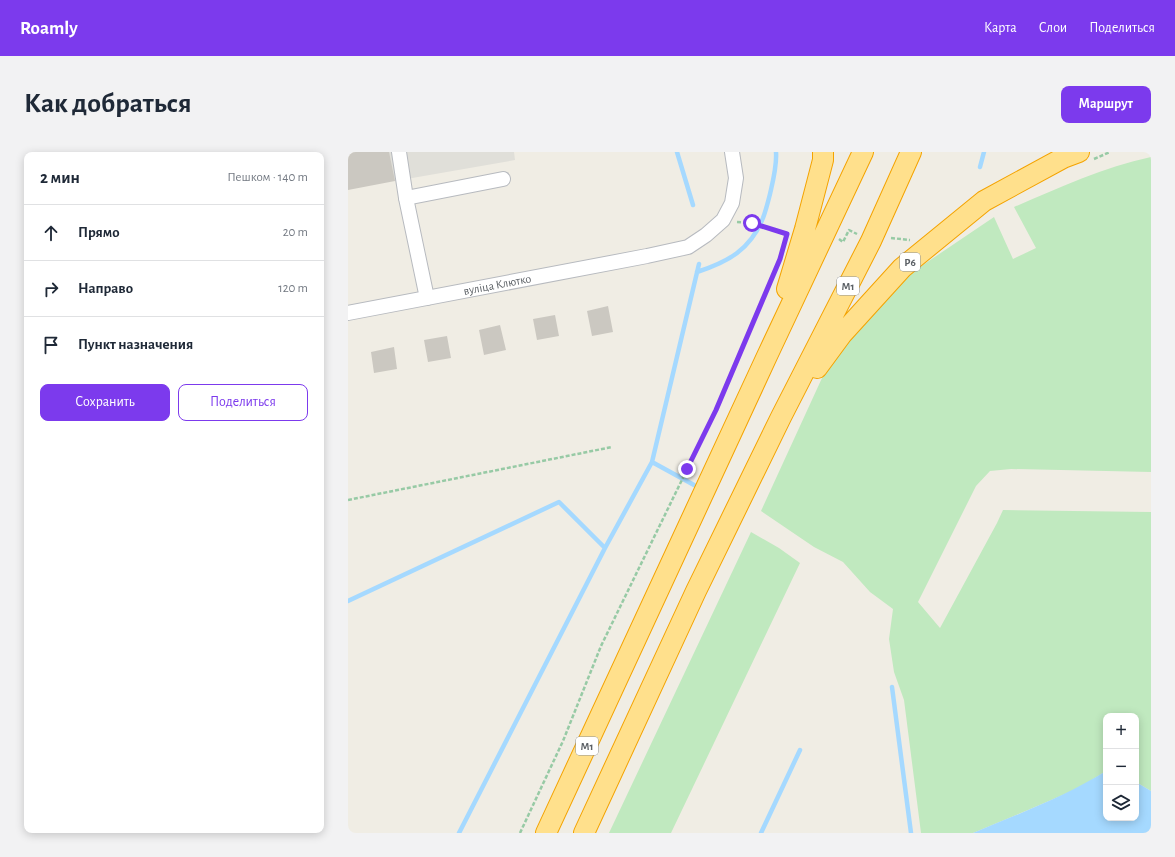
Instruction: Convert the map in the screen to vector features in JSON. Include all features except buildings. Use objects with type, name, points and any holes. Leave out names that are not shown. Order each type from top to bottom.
[{"type":"highway","points":[[767,356],[796,231],[823,160],[823,152]]},
{"type":"highway","name":"М1","points":[[546,833],[863,152]]},
{"type":"highway","name":"М1","points":[[584,833],[696,590],[871,241],[911,152]]},
{"type":"highway","name":"Р6","points":[[781,418],[842,334],[902,268],[984,201],[1063,158],[1079,152]]},
{"type":"street","points":[[399,152],[406,198],[427,298]]},
{"type":"street","name":"вуліца Клютко","points":[[348,313],[647,256],[688,246],[706,235],[723,220],[732,202],[736,178],[732,152]]},
{"type":"street","points":[[406,198],[503,178]]},
{"type":"path","points":[[752,223],[768,229],[796,231]]},
{"type":"path","points":[[785,240],[796,231]]},
{"type":"path","points":[[520,833],[563,741],[601,646],[716,410],[771,280]]},
{"type":"path","points":[[348,500],[612,447]]},
{"type":"shaded area","points":[[348,152],[514,152],[515,160],[395,181]]},
{"type":"green space","points":[[1151,157],[1151,472],[1011,469],[990,471],[976,486],[918,602],[940,628],[1003,510],[1151,512],[1151,791],[1139,784],[1139,713],[1103,713],[1103,773],[1079,788],[973,833],[921,833],[904,700],[894,672],[889,639],[893,609],[870,592],[843,562],[814,547],[761,511],[822,378],[864,322],[914,271],[994,217],[1013,259],[1036,248],[1014,207],[1064,185],[1133,161]]},
{"type":"green space","points":[[751,532],[779,548],[800,563],[671,833],[609,833]]},
{"type":"water","points":[[1103,773],[1103,821],[1139,821],[1139,784],[1151,791],[1151,833],[973,833],[1024,812]]},
{"type":"waterway","points":[[677,152],[693,205]]},
{"type":"waterway","points":[[697,272],[728,259],[745,247],[752,239],[758,229],[767,206],[776,163],[776,152]]},
{"type":"waterway","points":[[980,167],[984,152]]},
{"type":"waterway","points":[[459,833],[605,548],[652,462],[699,264]]},
{"type":"waterway","points":[[652,462],[694,485]]},
{"type":"waterway","points":[[348,601],[559,502],[605,548]]},
{"type":"waterway","points":[[892,687],[911,833]]},
{"type":"waterway","points":[[761,833],[800,750]]},
{"type":"route","points":[[687,469],[716,410],[780,259],[787,234],[752,223]]}]
